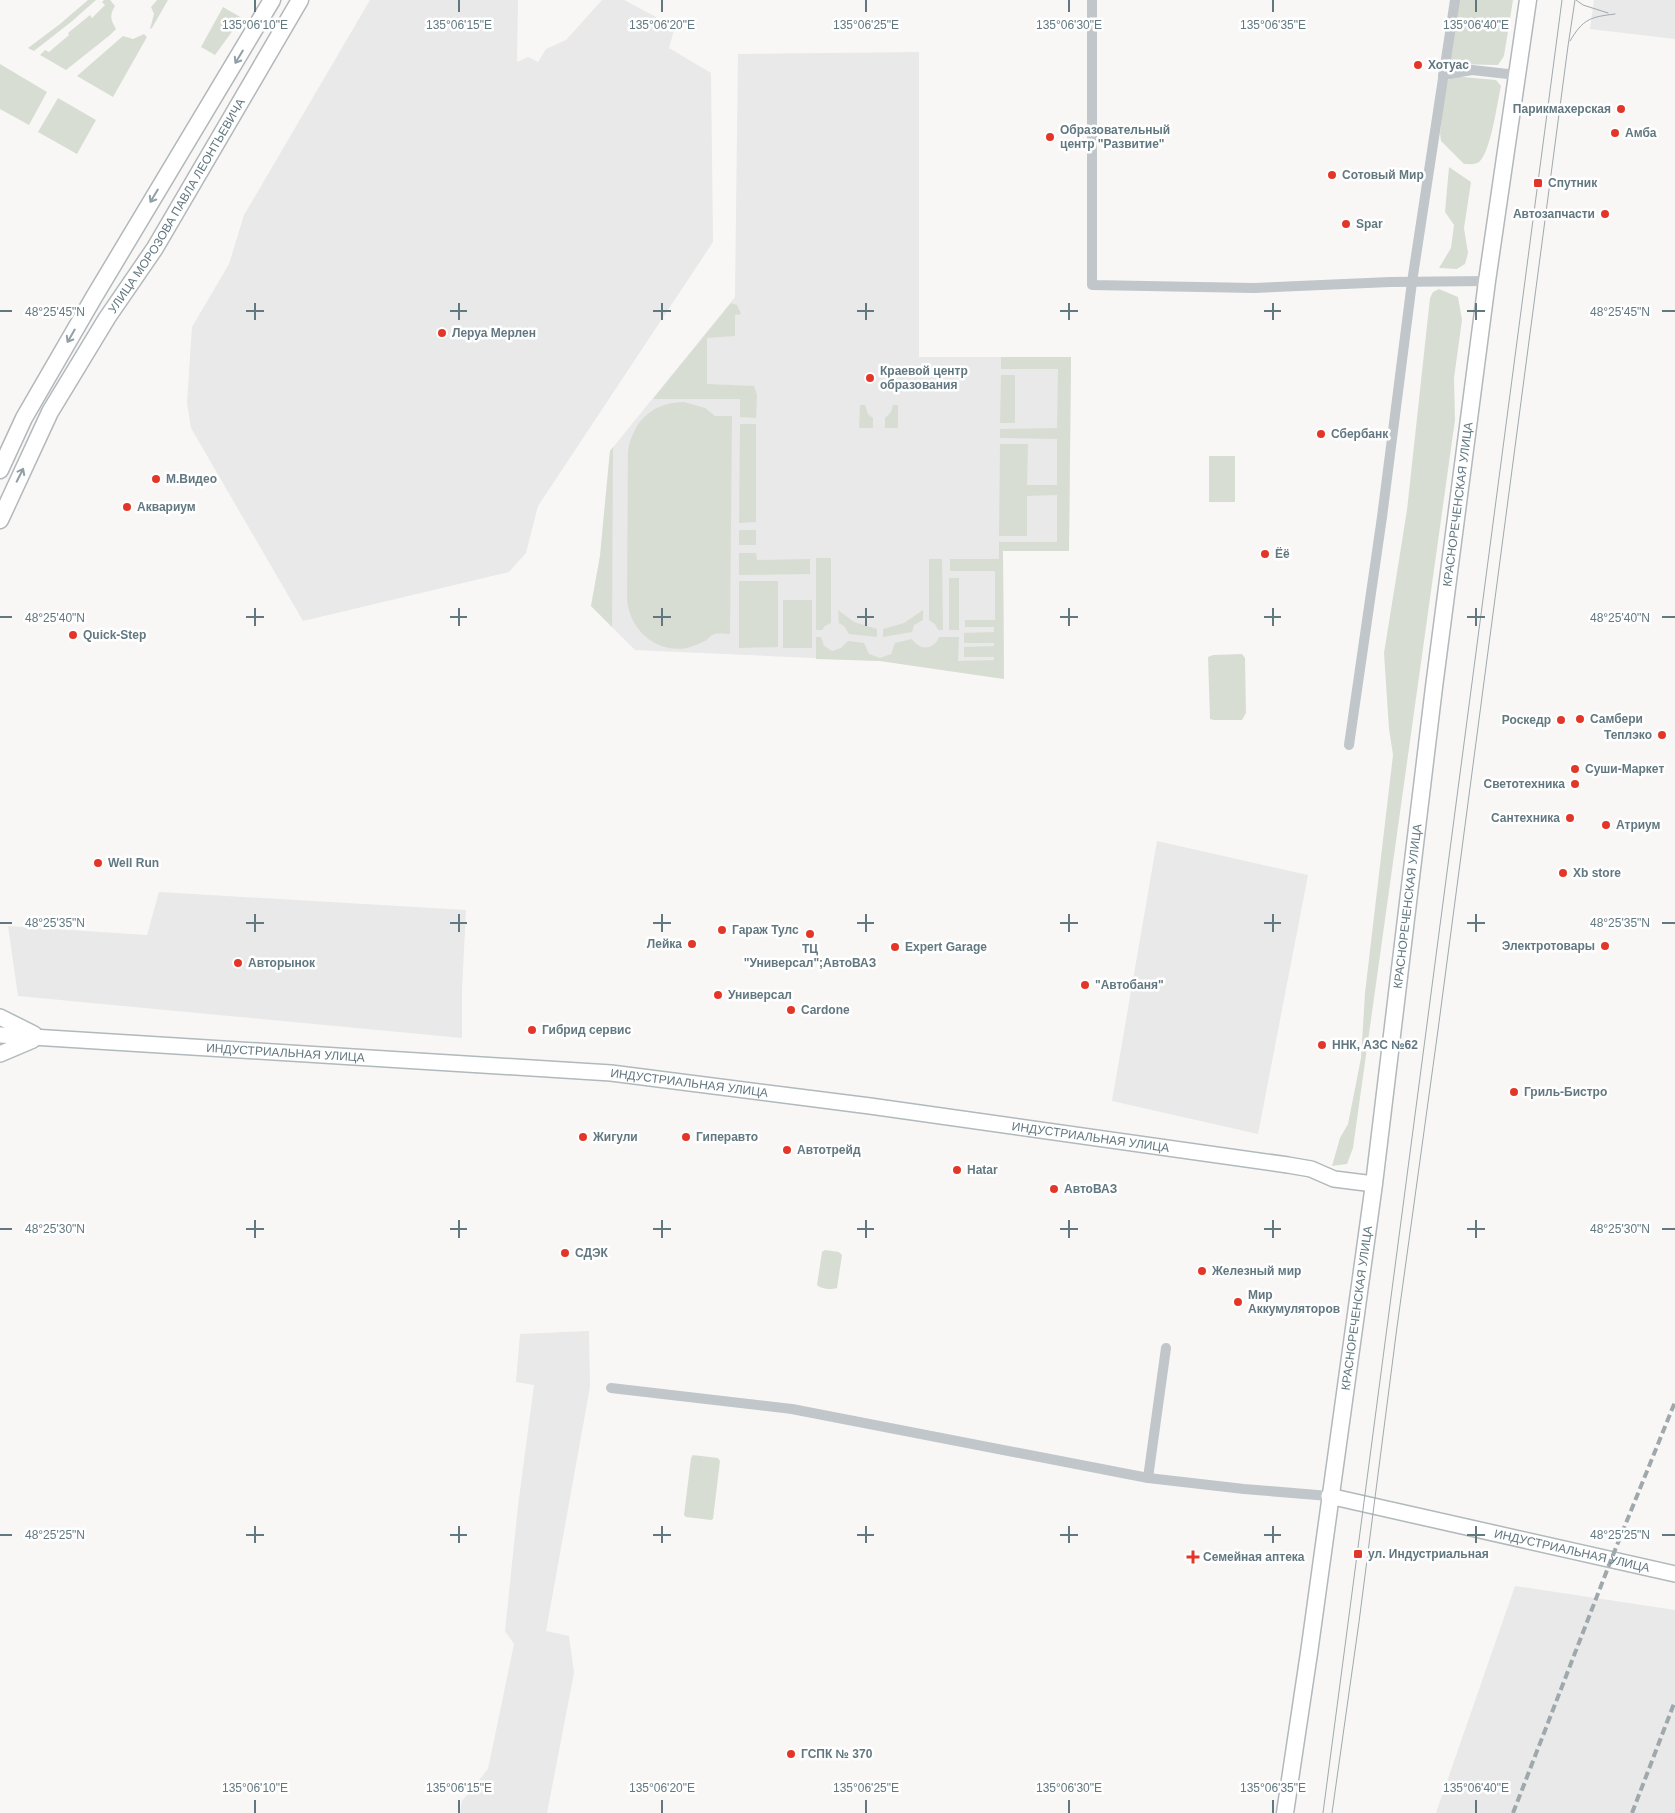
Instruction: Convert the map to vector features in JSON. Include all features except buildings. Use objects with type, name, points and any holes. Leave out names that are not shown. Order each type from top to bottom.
[{"type":"main road","name":"УЛИЦА МОРОЗОВА ПАВЛА ЛЕОНТЬЕВИЧА","points":[[0,470],[24,418],[94,297],[272,0]]},
{"type":"main road","name":"УЛИЦА МОРОЗОВА ПАВЛА ЛЕОНТЬЕВИЧА","points":[[0,520],[50,412],[107,318],[155,248],[300,0]]},
{"type":"main road","name":"КРАСНОРЕЧЕНСКАЯ УЛИЦА","points":[[1285,1813],[1374,1184],[1434,687],[1487,281],[1528,0]]},
{"type":"main road","points":[[0,1017],[39,1037]]},
{"type":"main road","name":"ИНДУСТРИАЛЬНАЯ УЛИЦА","points":[[0,1035],[611,1073],[870,1106],[1288,1164],[1311,1169],[1334,1179],[1374,1184]]},
{"type":"main road","points":[[0,1054],[39,1037]]},
{"type":"main road","name":"ИНДУСТРИАЛЬНАЯ УЛИЦА","points":[[1329,1496],[1675,1574]]},
{"type":"street","points":[[1092,0],[1092,285],[1254,288],[1487,281]]},
{"type":"street","points":[[1349,745],[1382,517],[1412,282],[1455,0]]},
{"type":"street","points":[[1443,75],[1472,70],[1517,75]]},
{"type":"street","points":[[1148,1478],[1166,1348]]},
{"type":"street","name":"ИНДУСТРИАЛЬНАЯ УЛИЦА","points":[[611,1388],[792,1409],[1148,1478],[1244,1490],[1329,1496]]},
{"type":"shaded area","points":[[88,0],[96,0],[34,51],[28,48],[60,24]]},
{"type":"shaded area","points":[[110,0],[115,6],[111,18],[116,29],[110,35],[66,70],[40,55],[45,50],[49,52],[90,15],[92,18],[105,5],[102,2]]},
{"type":"shaded area","points":[[157,0],[168,0],[150,29],[154,14],[151,7]]},
{"type":"shaded area","points":[[370,0],[518,0],[517,62],[528,57],[538,62],[546,49],[566,40],[602,0],[624,0],[675,27],[669,48],[711,73],[713,242],[538,506],[526,553],[509,572],[303,621],[191,428],[187,403],[192,327],[229,264],[244,215]]},
{"type":"shaded area","points":[[1457,0],[1513,0],[1504,56],[1498,65],[1450,64]]},
{"type":"shaded area","points":[[1594,0],[1675,0],[1675,39],[1590,29]]},
{"type":"shaded area","points":[[223,7],[242,18],[215,55],[201,47]]},
{"type":"shaded area","points":[[144,34],[147,37],[113,97],[77,76],[123,36],[133,39]]},
{"type":"shaded area","name":"Краевой центр образования","points":[[919,52],[919,357],[1071,357],[1069,551],[1003,551],[1004,679],[880,661],[635,650],[591,606],[600,556],[610,451],[735,297],[738,54]]},
{"type":"shaded area","points":[[0,64],[47,92],[29,125],[0,109]]},
{"type":"shaded area","points":[[1452,76],[1496,80],[1501,86],[1487,148],[1483,157],[1476,164],[1464,164],[1441,141],[1440,133],[1446,82]]},
{"type":"shaded area","points":[[58,98],[96,120],[77,154],[38,132]]},
{"type":"shaded area","points":[[1449,167],[1471,182],[1464,228],[1468,253],[1465,264],[1457,269],[1439,268],[1451,248],[1454,225],[1445,212]]},
{"type":"shaded area","points":[[1439,289],[1458,297],[1462,320],[1454,378],[1455,420],[1353,1148],[1347,1164],[1332,1166],[1340,1138],[1348,1124],[1361,1058],[1365,993],[1393,755],[1389,729],[1384,653],[1407,510],[1430,298],[1433,292]]},
{"type":"shaded area","points":[[731,303],[737,305],[741,314],[735,315],[735,336],[707,338],[707,384],[754,386],[757,395],[756,418],[740,417],[740,399],[653,399]]},
{"type":"shaded area","points":[[1001,357],[1071,357],[1069,551],[1003,551],[1004,679],[880,661],[816,659],[816,637],[821,637],[824,646],[832,651],[841,648],[848,641],[864,643],[869,654],[880,658],[891,654],[895,643],[912,639],[919,646],[930,647],[939,637],[959,637],[958,661],[994,660],[994,657],[964,657],[964,647],[994,646],[994,643],[964,643],[964,633],[994,632],[994,627],[965,627],[965,620],[995,620],[995,571],[950,571],[950,559],[999,559],[999,542],[1057,542],[1057,495],[1027,496],[1027,536],[999,536],[1000,444],[1028,444],[1027,485],[1057,485],[1057,439],[1000,438],[1000,429],[1057,428],[1058,369],[1001,369]]},
{"type":"shaded area","points":[[1001,375],[1015,375],[1015,423],[1000,423]]},
{"type":"shaded area","points":[[684,402],[705,408],[715,416],[732,416],[730,634],[714,634],[696,645],[675,649],[654,643],[645,636],[632,619],[629,608],[627,597],[628,451],[634,431],[646,415],[663,405]]},
{"type":"shaded area","points":[[860,405],[865,405],[868,414],[873,418],[873,428],[859,428]]},
{"type":"shaded area","points":[[893,405],[898,405],[898,428],[885,428],[885,418],[891,412]]},
{"type":"shaded area","points":[[740,424],[756,424],[756,522],[739,523]]},
{"type":"shaded area","points":[[613,447],[612,627],[591,606],[600,556],[610,451]]},
{"type":"shaded area","points":[[1209,456],[1235,456],[1235,502],[1209,502]]},
{"type":"shaded area","points":[[739,530],[756,530],[756,545],[739,545]]},
{"type":"shaded area","points":[[739,553],[756,553],[757,560],[810,559],[810,574],[739,575]]},
{"type":"shaded area","points":[[816,558],[831,558],[831,623],[822,630],[816,630]]},
{"type":"shaded area","points":[[929,559],[942,559],[943,630],[938,630],[935,624],[929,620]]},
{"type":"shaded area","points":[[949,578],[959,578],[959,630],[949,630]]},
{"type":"shaded area","points":[[739,581],[778,581],[778,647],[739,648]]},
{"type":"shaded area","points":[[783,600],[812,600],[812,648],[783,648]]},
{"type":"shaded area","points":[[838,610],[854,622],[877,629],[877,637],[849,634],[844,626],[839,623]]},
{"type":"shaded area","points":[[923,610],[923,620],[914,625],[912,632],[883,637],[883,629],[904,623]]},
{"type":"shaded area","points":[[1242,654],[1245,658],[1246,713],[1242,720],[1210,719],[1208,657],[1213,655]]},
{"type":"shaded area","points":[[1157,841],[1308,875],[1258,1134],[1112,1101]]},
{"type":"shaded area","name":"Авторынок","points":[[159,892],[466,910],[462,1038],[18,996],[8,926],[147,935]]},
{"type":"shaded area","points":[[825,1250],[839,1252],[842,1255],[837,1288],[826,1289],[817,1285],[822,1252]]},
{"type":"shaded area","points":[[589,1331],[590,1387],[546,1631],[569,1636],[574,1673],[547,1813],[460,1813],[462,1801],[488,1769],[514,1644],[505,1631],[518,1506],[534,1385],[516,1382],[520,1334]]},
{"type":"shaded area","points":[[693,1455],[718,1458],[720,1461],[713,1519],[711,1520],[686,1517],[684,1515],[691,1458]]},
{"type":"shaded area","points":[[1515,1586],[1675,1610],[1675,1813],[1436,1813]]},
{"type":"tram line","points":[[1323,1813],[1562,0]]},
{"type":"tram line","points":[[1332,1813],[1575,0]]},
{"type":"tram line","points":[[1576,0],[1583,5],[1608,13]]},
{"type":"tram line","points":[[1570,41],[1579,28],[1588,20],[1599,16],[1615,14]]},
{"type":"railway","points":[[1513,1813],[1611,1560],[1675,1402]]},
{"type":"railway","points":[[1632,1813],[1675,1701]]},
{"type":"place","name":"Хотуас","points":[[1418,65]]},
{"type":"place","name":"Парикмахерская","points":[[1621,109]]},
{"type":"place","name":"Амба","points":[[1615,133]]},
{"type":"place","name":"Образовательный центр \"Развитие\"","points":[[1050,137]]},
{"type":"place","name":"Сотовый Мир","points":[[1332,175]]},
{"type":"place","name":"Спутник","points":[[1538,183]]},
{"type":"place","name":"Автозапчасти","points":[[1605,214]]},
{"type":"place","name":"Spar","points":[[1346,224]]},
{"type":"place","name":"Леруа Мерлен","points":[[442,333]]},
{"type":"place","name":"Краевой центр образования","points":[[870,378]]},
{"type":"place","name":"Сбербанк","points":[[1321,434]]},
{"type":"place","name":"М.Видео","points":[[156,479]]},
{"type":"place","name":"Аквариум","points":[[127,507]]},
{"type":"place","name":"Ёё","points":[[1265,554]]},
{"type":"place","name":"Quick-Step","points":[[73,635]]},
{"type":"place","name":"Самбери","points":[[1580,719]]},
{"type":"place","name":"Роскедр","points":[[1561,720]]},
{"type":"place","name":"Теплэко","points":[[1662,735]]},
{"type":"place","name":"Суши-Маркет","points":[[1575,769]]},
{"type":"place","name":"Светотехника","points":[[1575,784]]},
{"type":"place","name":"Сантехника","points":[[1570,818]]},
{"type":"place","name":"Атриум","points":[[1606,825]]},
{"type":"place","name":"Well Run","points":[[98,863]]},
{"type":"place","name":"Xb store","points":[[1563,873]]},
{"type":"place","name":"Гараж Тулс","points":[[722,930]]},
{"type":"place","name":"ТЦ \"Универсал\";АвтоВАЗ","points":[[810,934]]},
{"type":"place","name":"Лейка","points":[[692,944]]},
{"type":"place","name":"Электротовары","points":[[1605,946]]},
{"type":"place","name":"Expert Garage","points":[[895,947]]},
{"type":"place","name":"Авторынок","points":[[238,963]]},
{"type":"place","name":"\"Автобаня\"","points":[[1085,985]]},
{"type":"place","name":"Универсал","points":[[718,995]]},
{"type":"place","name":"Cardone","points":[[791,1010]]},
{"type":"place","name":"Гибрид сервис","points":[[532,1030]]},
{"type":"place","name":"ННК, АЗС №62","points":[[1322,1045]]},
{"type":"place","name":"Гриль-Бистро","points":[[1514,1092]]},
{"type":"place","name":"Жигули","points":[[583,1137]]},
{"type":"place","name":"Гиперавто","points":[[686,1137]]},
{"type":"place","name":"Автотрейд","points":[[787,1150]]},
{"type":"place","name":"Hatar","points":[[957,1170]]},
{"type":"place","name":"АвтоВАЗ","points":[[1054,1189]]},
{"type":"place","name":"СДЭК","points":[[565,1253]]},
{"type":"place","name":"Железный мир","points":[[1202,1271]]},
{"type":"place","name":"Мир Аккумуляторов","points":[[1238,1302]]},
{"type":"place","name":"ул. Индустриальная","points":[[1358,1554]]},
{"type":"place","name":"Семейная аптека","points":[[1193,1557]]},
{"type":"place","name":"ГСПК № 370","points":[[791,1754]]}]
